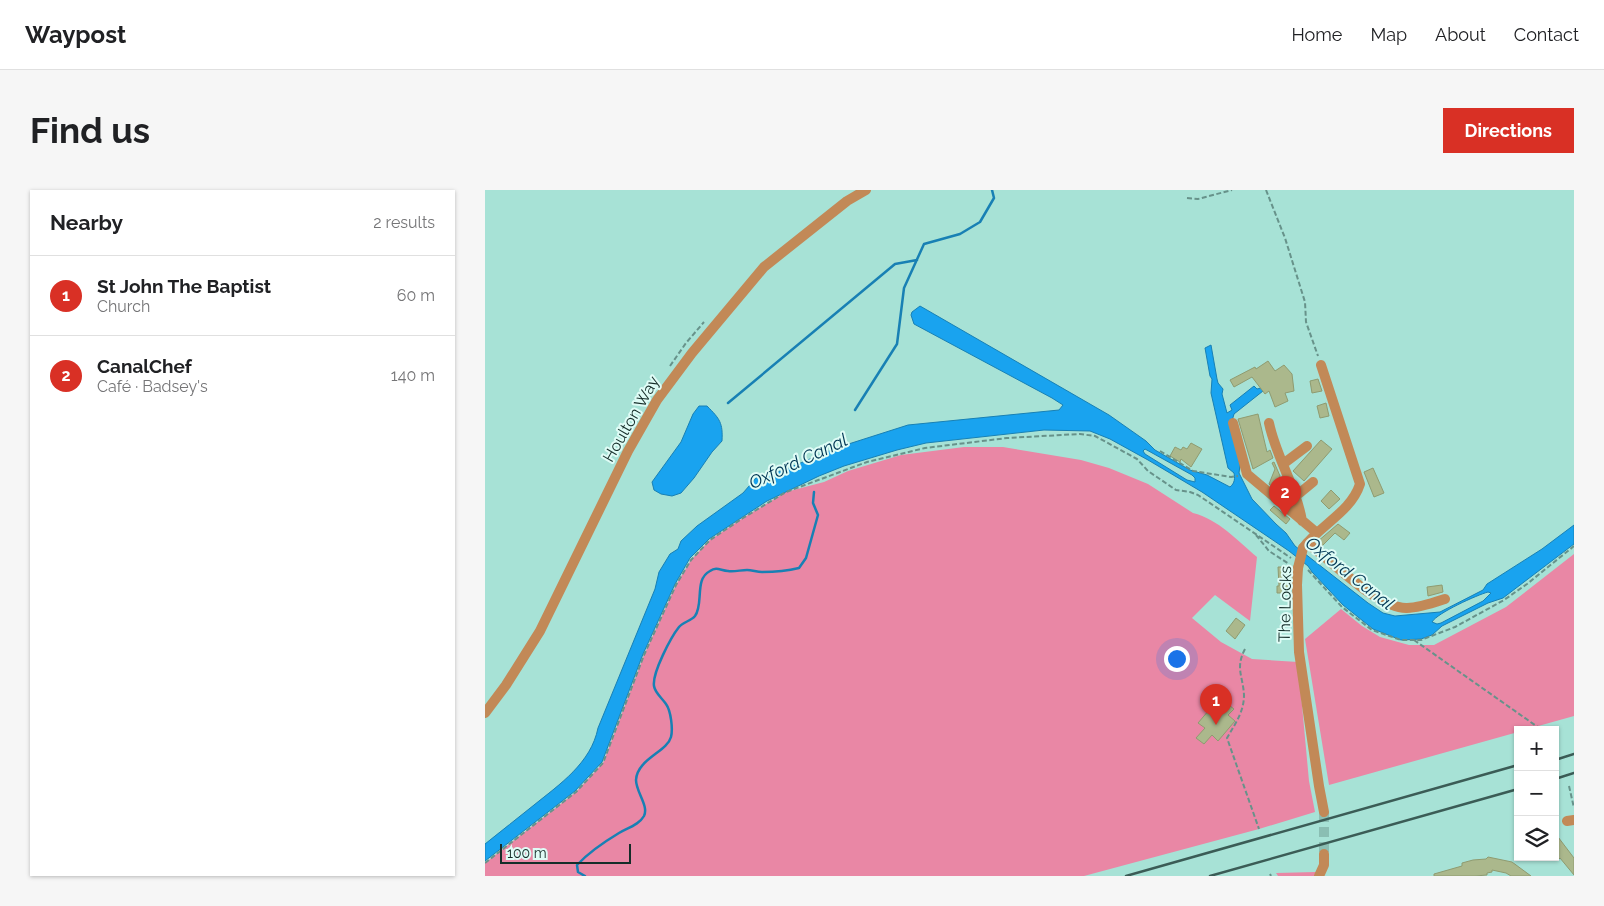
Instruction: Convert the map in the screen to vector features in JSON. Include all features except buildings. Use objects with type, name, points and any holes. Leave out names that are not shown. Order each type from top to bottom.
[{"type":"street","name":"Houlton Way","points":[[485,713],[506,685],[540,631],[623,460],[657,400],[691,353],[765,268],[847,202],[866,190]]},
{"type":"street","points":[[1321,365],[1360,484],[1357,494],[1351,501],[1305,546],[1379,600],[1393,607],[1408,608],[1445,599]]},
{"type":"street","points":[[1233,423],[1247,474],[1317,533]]},
{"type":"street","points":[[1269,423],[1273,441],[1296,496],[1302,521]]},
{"type":"street","points":[[1283,464],[1307,446]]},
{"type":"street","points":[[1296,496],[1313,482]]},
{"type":"street","name":"The Locks","points":[[1305,546],[1299,567],[1299,652],[1324,812]]},
{"type":"street","points":[[1319,876],[1324,865],[1325,854]]},
{"type":"path","points":[[1187,198],[1198,199],[1231,190]]},
{"type":"path","points":[[1266,190],[1270,196],[1285,238],[1305,302],[1306,322],[1321,365]]},
{"type":"path","points":[[485,863],[576,792],[603,763],[644,655],[677,584],[691,560],[710,540],[786,492],[867,462],[925,448],[1007,438],[1061,434],[1090,435],[1137,459],[1148,472],[1176,490],[1199,495],[1240,522],[1289,557],[1342,606],[1372,630],[1401,640],[1426,639],[1455,627],[1527,584],[1574,546]]},
{"type":"path","points":[[1160,451],[1193,471],[1231,477]]},
{"type":"path","points":[[1256,535],[1269,551],[1283,561],[1299,567]]},
{"type":"path","points":[[1283,561],[1289,557]]},
{"type":"path","points":[[1414,640],[1536,726]]},
{"type":"path","points":[[1245,649],[1239,661],[1244,695],[1241,713],[1227,738],[1259,829]]},
{"type":"path","points":[[1569,786],[1574,808]]},
{"type":"shaded area","points":[[964,447],[1003,447],[1081,460],[1109,468],[1148,484],[1193,513],[1211,520],[1257,557],[1250,621],[1215,595],[1192,618],[1221,642],[1252,659],[1298,662],[1309,781],[1315,812],[1084,876],[485,876],[485,863],[576,792],[603,763],[644,655],[676,585],[691,560],[710,540],[786,492],[824,482],[848,471],[901,455]]},
{"type":"shaded area","points":[[1574,554],[1574,716],[1538,726],[1514,726],[1514,733],[1329,785],[1305,639],[1341,609],[1362,626],[1380,637],[1409,645],[1434,645],[1506,607]]},
{"type":"shaded area","points":[[1316,872],[1314,876],[1278,876],[1276,873]]},
{"type":"water","points":[[920,306],[1109,415],[1146,441],[1155,450],[1190,470],[1207,475],[1230,487],[1233,484],[1234,473],[1228,468],[1211,393],[1212,379],[1205,348],[1211,345],[1217,379],[1223,389],[1222,394],[1227,413],[1232,410],[1230,405],[1254,386],[1257,389],[1261,388],[1263,391],[1234,414],[1232,421],[1240,465],[1239,473],[1252,499],[1286,533],[1295,546],[1383,613],[1395,616],[1440,612],[1483,590],[1487,584],[1542,549],[1574,525],[1574,544],[1503,598],[1488,603],[1442,626],[1432,635],[1421,639],[1401,640],[1373,629],[1343,605],[1308,566],[1202,492],[1110,439],[1090,431],[1044,430],[926,443],[897,450],[844,466],[819,476],[767,501],[709,539],[690,558],[675,584],[643,654],[602,762],[575,791],[485,861],[485,844],[564,781],[589,752],[655,589],[659,572],[670,554],[678,549],[681,541],[697,526],[743,493],[756,478],[784,470],[836,448],[908,425],[1059,410],[1063,405],[914,324],[912,312]],"holes":[[[1145,449],[1192,475],[1195,478],[1195,482],[1187,480],[1145,454],[1143,451]],[[1488,592],[1491,593],[1483,601],[1441,623],[1432,622],[1449,609]]]},
{"type":"water","points":[[699,406],[707,406],[718,418],[722,430],[722,441],[681,493],[672,496],[661,494],[654,490],[652,482],[681,442],[693,414]]},
{"type":"waterway","points":[[855,410],[897,344],[904,288],[924,244],[960,234],[980,222],[994,198],[992,190]]},
{"type":"waterway","points":[[728,403],[895,264],[917,260]]},
{"type":"waterway","points":[[585,876],[578,872],[577,865],[608,840],[636,824],[644,816],[644,803],[636,780],[638,773],[646,761],[664,747],[672,734],[668,707],[657,693],[654,680],[663,655],[676,632],[681,625],[693,618],[698,611],[702,580],[705,575],[715,569],[767,572],[799,568],[806,558],[818,515],[813,503],[814,492]]},
{"type":"tunnel","points":[[1324,812],[1324,854]]},
{"type":"railway","points":[[1559,759],[1574,754]]},
{"type":"railway","points":[[1126,876],[1514,766]]},
{"type":"railway","points":[[1559,778],[1574,773]]},
{"type":"railway","points":[[1210,876],[1514,790]]},
{"type":"place","name":"CanalChef","points":[[1285,517]]},
{"type":"place","name":"St John The Baptist","points":[[1216,725]]},
{"type":"water label","name":"Oxford Canal","points":[[798,461]]},
{"type":"water label","name":"Oxford Canal","points":[[1350,573]]}]
